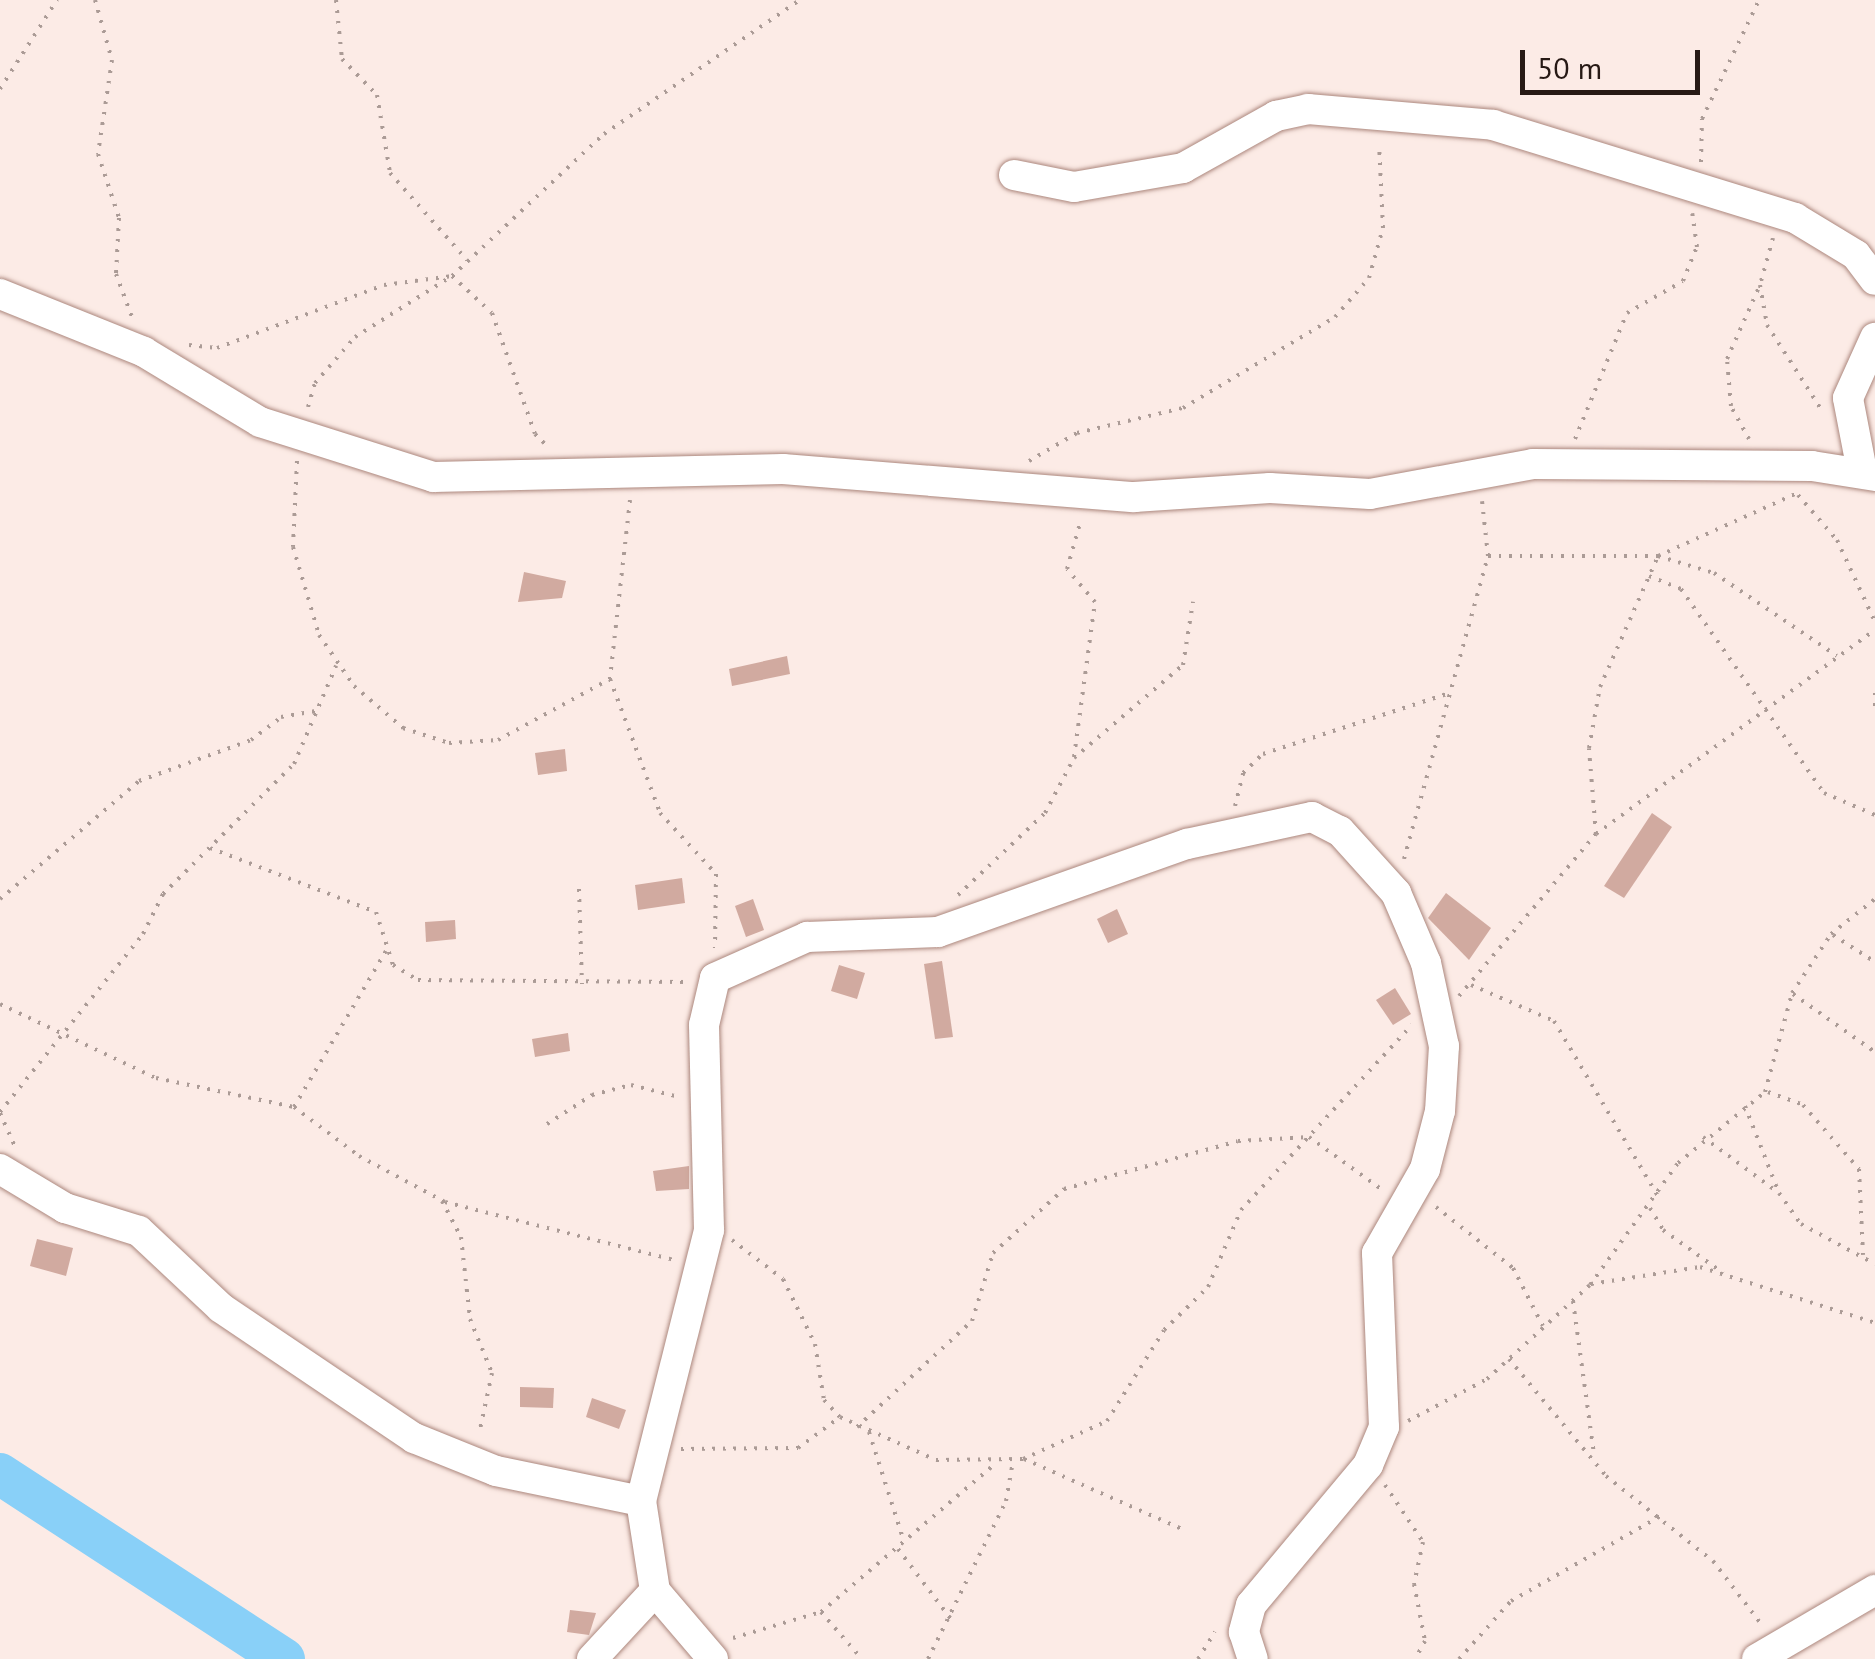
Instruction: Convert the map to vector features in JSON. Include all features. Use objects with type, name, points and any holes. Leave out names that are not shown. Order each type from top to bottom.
[{"type":"street","points":[[1014,175],[1074,187],[1184,168],[1276,116],[1378,114],[1493,125],[1795,218],[1856,255],[1875,280]]},
{"type":"street","points":[[0,294],[140,338],[260,422],[433,477],[574,472],[632,476],[783,469],[1010,484],[1098,496],[1370,494],[1574,464],[1763,465],[1859,472],[1848,398],[1875,338]]},
{"type":"street","points":[[706,1650],[655,1591],[641,1501],[651,1447],[703,1267],[709,1230],[710,1128],[704,1026],[715,978],[807,937],[924,932],[1027,906],[1228,832],[1312,817],[1340,831],[1396,893],[1436,1010],[1440,1112],[1425,1169],[1378,1253],[1384,1427],[1368,1465],[1250,1605],[1244,1632],[1253,1659]]},
{"type":"street","points":[[0,1169],[65,1208],[138,1230],[221,1308],[329,1386],[471,1462],[641,1501]]},
{"type":"street","points":[[1768,1653],[1875,1590]]},
{"type":"street","points":[[592,1659],[655,1591]]},
{"type":"path","points":[[0,88],[57,0]]},
{"type":"path","points":[[95,0],[112,60],[102,186],[119,218],[116,274],[140,338],[218,348],[384,285],[452,276],[482,296],[535,434],[574,472]]},
{"type":"path","points":[[336,0],[346,29],[342,60],[377,96],[390,173],[467,260]]},
{"type":"path","points":[[610,679],[498,740],[449,743],[403,728],[336,666],[293,547],[300,434],[316,383],[355,338],[452,276],[604,134],[800,0]]},
{"type":"path","points":[[1574,464],[1586,398],[1627,313],[1683,281],[1696,248],[1702,119],[1759,0]]},
{"type":"path","points":[[1010,484],[1035,454],[1077,433],[1183,408],[1335,317],[1369,278],[1383,228],[1378,114]]},
{"type":"path","points":[[1763,465],[1731,406],[1727,360],[1760,286],[1769,242],[1795,218]]},
{"type":"path","points":[[1760,286],[1767,326],[1821,409],[1853,438]]},
{"type":"path","points":[[1596,834],[1589,748],[1600,687],[1658,556],[1796,493],[1859,472]]},
{"type":"path","points":[[210,848],[376,912],[393,965],[418,980],[582,984],[715,978],[716,874],[660,813],[610,679],[632,476]]},
{"type":"path","points":[[1396,893],[1447,694],[1488,556],[1480,478]]},
{"type":"path","points":[[1796,493],[1837,540],[1875,622]]},
{"type":"path","points":[[924,932],[1046,813],[1074,758],[1095,602],[1068,569],[1098,496]]},
{"type":"path","points":[[1488,556],[1658,556],[1714,574],[1839,658]]},
{"type":"path","points":[[1650,576],[1681,588],[1824,794],[1875,814]]},
{"type":"path","points":[[1074,758],[1184,665],[1193,602]]},
{"type":"path","points":[[709,1230],[783,1279],[815,1344],[824,1400],[840,1417],[857,1427],[936,1460],[994,1464],[1023,1458],[1107,1421],[1164,1330],[1208,1287],[1241,1210],[1309,1137],[1332,1102],[1471,984],[1596,834],[1875,630]]},
{"type":"path","points":[[0,1112],[64,1032],[163,894],[294,764],[321,710],[336,666]]},
{"type":"path","points":[[1875,693],[1875,711]]},
{"type":"path","points":[[1228,832],[1243,773],[1263,754],[1447,694]]},
{"type":"path","points":[[0,899],[139,781],[251,740],[282,717],[321,710]]},
{"type":"path","points":[[580,889],[582,984]]},
{"type":"path","points":[[1384,1427],[1428,1416],[1509,1359],[1590,1284],[1702,1137],[1765,1092],[1792,993],[1831,934],[1875,899]]},
{"type":"path","points":[[1831,934],[1875,962]]},
{"type":"path","points":[[294,1106],[387,948]]},
{"type":"path","points":[[1471,984],[1554,1021],[1658,1196]]},
{"type":"path","points":[[1792,993],[1875,1052]]},
{"type":"path","points":[[0,1004],[156,1078],[294,1106],[358,1156],[441,1200],[703,1267]]},
{"type":"path","points":[[547,1124],[592,1095],[630,1085],[678,1096],[710,1128]]},
{"type":"path","points":[[1765,1092],[1803,1105],[1859,1169],[1863,1255]]},
{"type":"path","points":[[1745,1106],[1778,1193],[1801,1224],[1875,1264]]},
{"type":"path","points":[[857,1427],[972,1321],[992,1253],[1064,1189],[1238,1141],[1309,1137],[1407,1201]]},
{"type":"path","points":[[1702,1137],[1778,1193]]},
{"type":"path","points":[[1425,1169],[1442,1218],[1497,1250],[1544,1327]]},
{"type":"path","points":[[441,1200],[461,1237],[470,1319],[492,1373],[471,1462]]},
{"type":"path","points":[[1650,1208],[1663,1230],[1725,1275]]},
{"type":"path","points":[[1590,1284],[1700,1267],[1875,1323]]},
{"type":"path","points":[[1573,1301],[1594,1459]]},
{"type":"path","points":[[1509,1359],[1594,1459],[1664,1514],[1768,1653]]},
{"type":"path","points":[[651,1447],[798,1448],[840,1417]]},
{"type":"path","points":[[869,1432],[904,1542]]},
{"type":"path","points":[[1023,1458],[1184,1530]]},
{"type":"path","points":[[928,1659],[1006,1501],[1013,1460]]},
{"type":"path","points":[[706,1650],[820,1612],[994,1464]]},
{"type":"path","points":[[1368,1465],[1423,1542],[1414,1584],[1425,1641],[1414,1659]]},
{"type":"path","points":[[1459,1659],[1511,1602],[1664,1514]]},
{"type":"path","points":[[898,1549],[951,1619]]},
{"type":"path","points":[[820,1612],[862,1659]]},
{"type":"building","points":[[524,572],[566,581],[562,598],[518,602]]},
{"type":"building","points":[[787,656],[790,674],[732,686],[729,669]]},
{"type":"building","points":[[565,749],[567,771],[538,775],[535,753]]},
{"type":"building","points":[[1652,813],[1672,827],[1624,898],[1604,886]]},
{"type":"building","points":[[682,878],[685,903],[638,910],[635,885]]},
{"type":"building","points":[[1446,893],[1491,928],[1469,960],[1428,918]]},
{"type":"building","points":[[753,899],[764,930],[746,937],[735,906]]},
{"type":"building","points":[[1117,909],[1128,934],[1108,943],[1097,919]]},
{"type":"building","points":[[455,920],[456,939],[426,942],[425,922]]},
{"type":"building","points":[[942,961],[953,1037],[935,1039],[924,964]]},
{"type":"building","points":[[839,965],[865,973],[857,999],[831,991]]},
{"type":"building","points":[[1395,988],[1411,1014],[1393,1025],[1376,1000]]},
{"type":"building","points":[[568,1033],[570,1051],[535,1057],[532,1039]]},
{"type":"building","points":[[689,1166],[689,1189],[656,1191],[653,1171]]},
{"type":"building","points":[[37,1239],[73,1248],[66,1276],[30,1266]]},
{"type":"building","points":[[520,1387],[554,1388],[553,1408],[520,1407]]},
{"type":"building","points":[[592,1398],[626,1410],[619,1429],[586,1417]]},
{"type":"building","points":[[570,1610],[596,1613],[589,1635],[567,1632]]},
{"type":"waterway","points":[[0,1474],[284,1659]]}]
